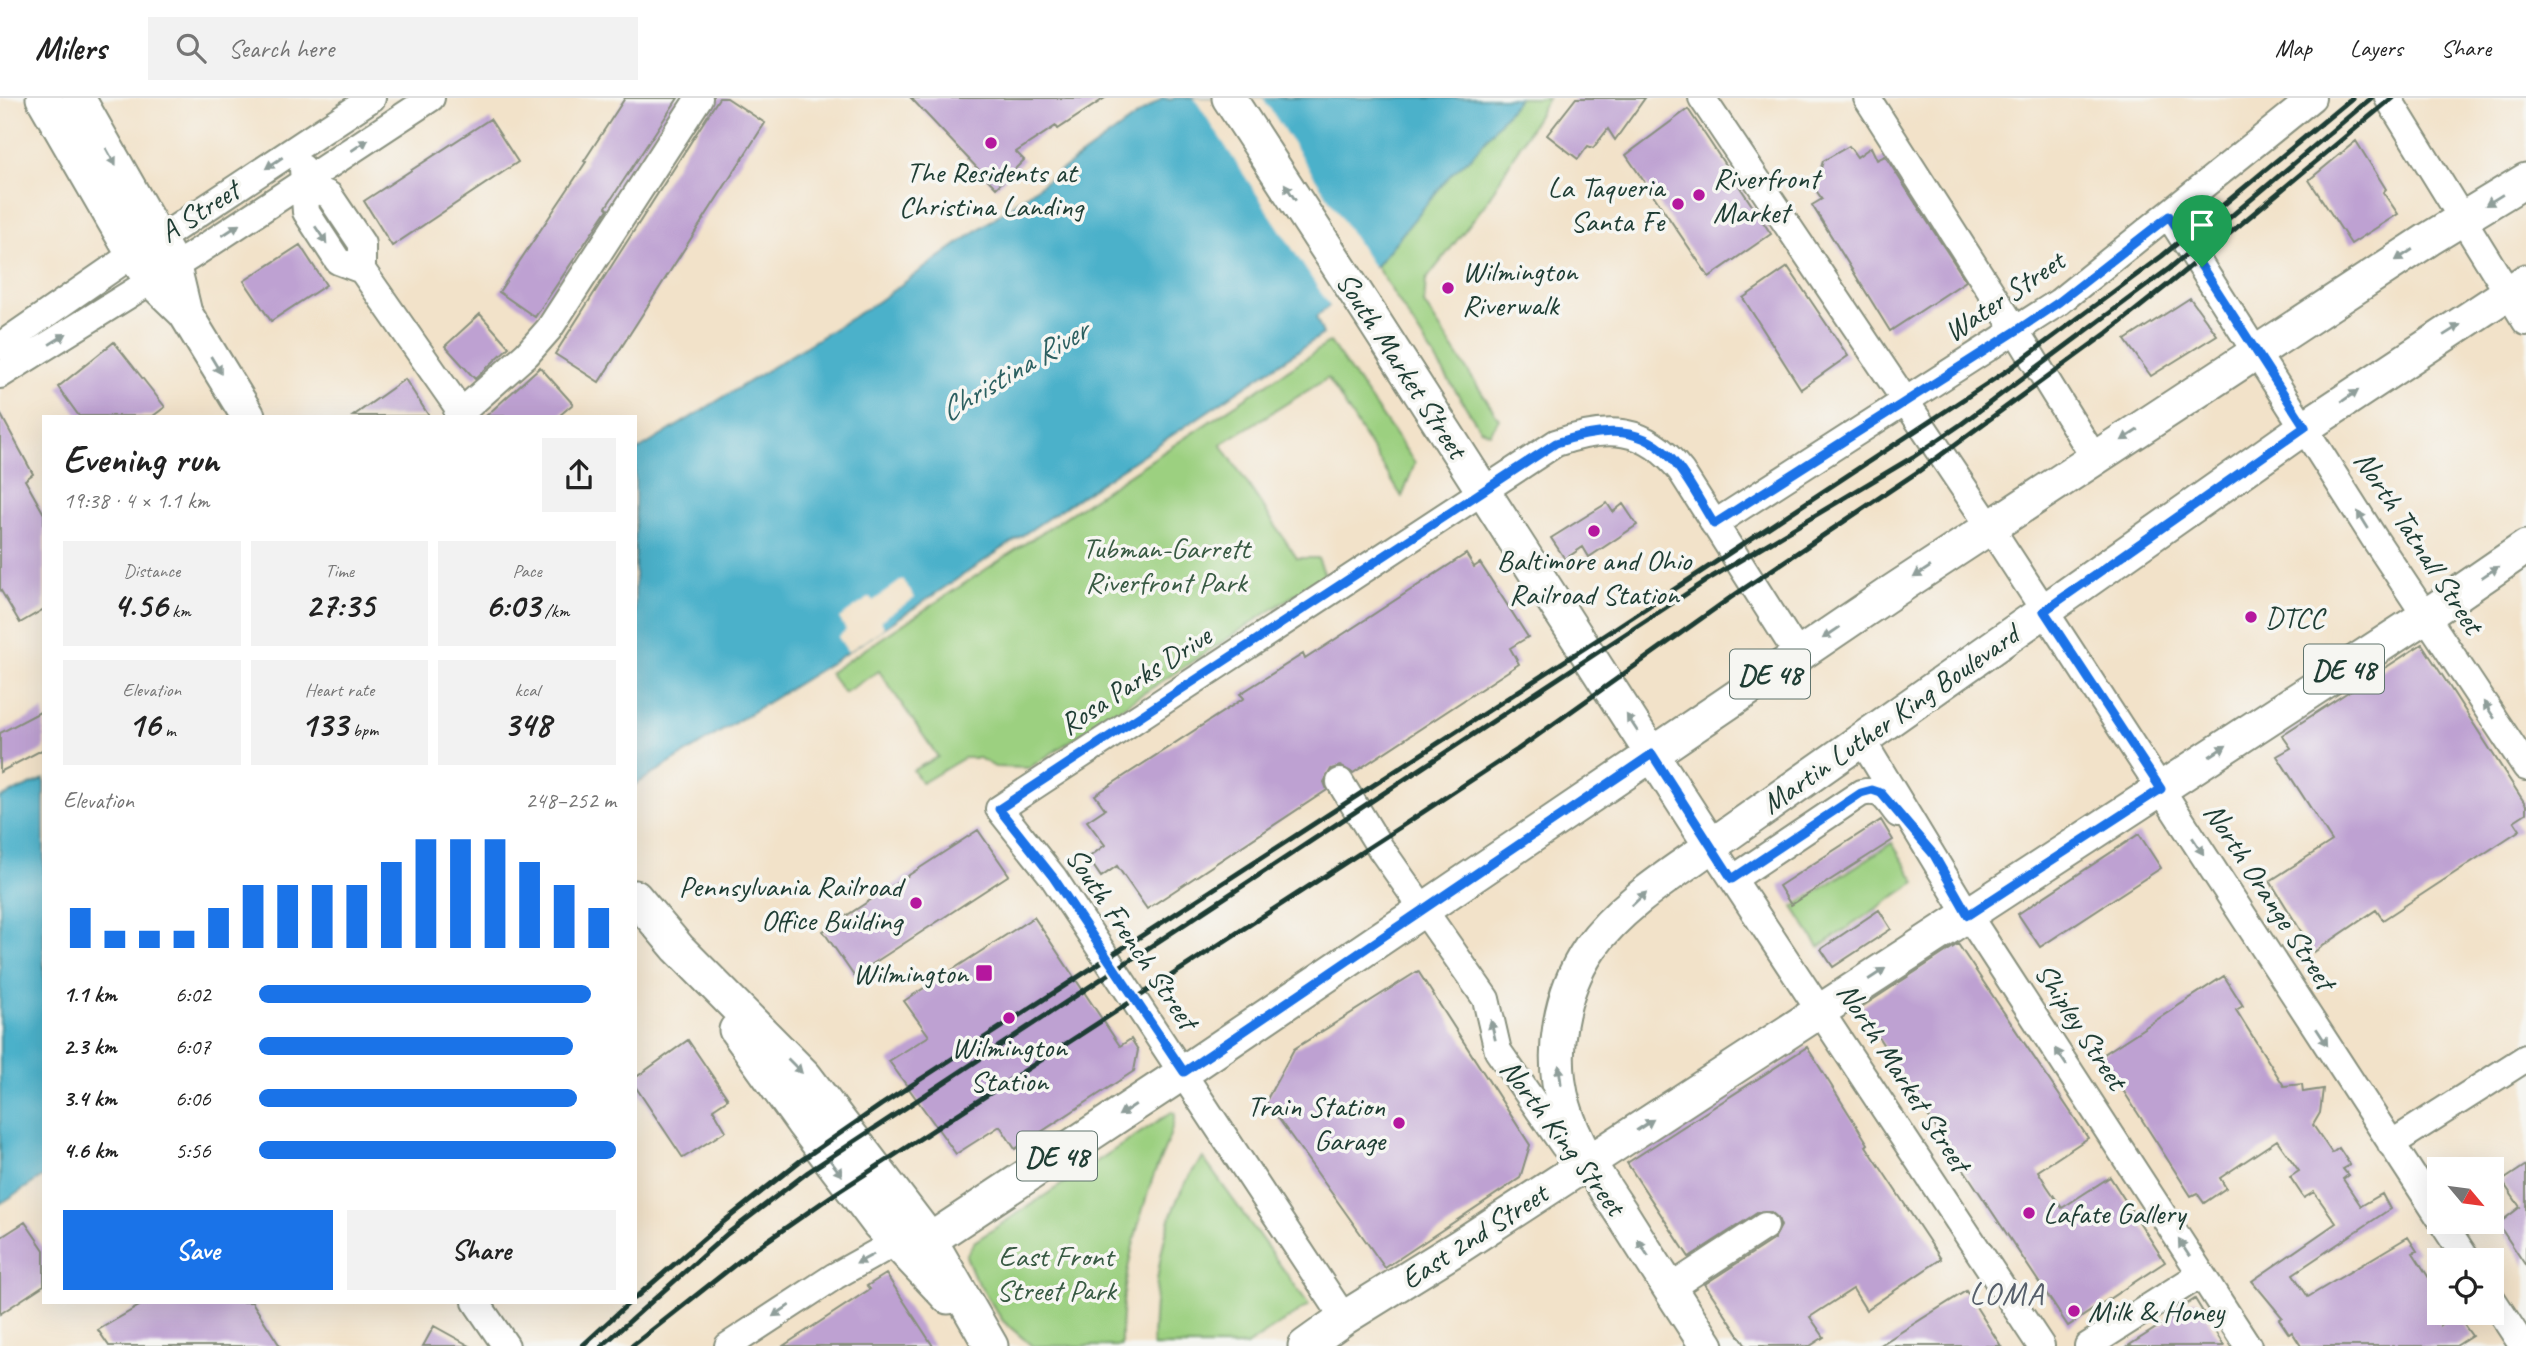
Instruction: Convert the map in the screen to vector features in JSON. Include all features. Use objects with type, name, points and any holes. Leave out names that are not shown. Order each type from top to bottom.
[{"type":"main road","points":[[43,98],[154,261],[247,415]]},
{"type":"main road","points":[[78,98],[154,261]]},
{"type":"main road","name":"South Market Street","points":[[1229,98],[1711,846]]},
{"type":"main road","name":"DE 48","points":[[930,1240],[1184,1072],[1990,527],[2429,239],[2526,180]]},
{"type":"main road","name":"Martin Luther King Boulevard","points":[[1588,1162],[1563,1105],[1558,1062],[1559,1022],[1572,983],[1591,948],[1647,891],[2305,427],[2517,287]]},
{"type":"main road","name":"DE 48","points":[[1820,1011],[2427,615],[2526,547]]},
{"type":"main road","points":[[637,899],[815,1115],[930,1240],[986,1338]]},
{"type":"main road","name":"East 2nd Street","points":[[1305,1346],[1344,1318],[1820,1011]]},
{"type":"main road","points":[[815,1115],[879,1224],[986,1338]]},
{"type":"main road","name":"North King Street","points":[[1588,1162],[1707,1346]]},
{"type":"street","name":"A Street","points":[[0,375],[154,261],[303,144],[372,98]]},
{"type":"street","name":"A Street","points":[[0,346],[303,183],[431,98]]},
{"type":"street","points":[[303,144],[306,212],[338,261],[362,270],[460,415],[527,354],[549,329],[699,98]]},
{"type":"street","name":"North Orange Street","points":[[1703,98],[1990,527],[2427,1199]]},
{"type":"street","points":[[1867,98],[2095,459]]},
{"type":"street","name":"Water Street","points":[[1714,524],[2059,302],[2312,98]]},
{"type":"street","points":[[2388,98],[2463,220],[2517,287],[2526,322]]},
{"type":"street","name":"North Tatnall Street","points":[[2169,216],[2375,541],[2427,615],[2526,767]]},
{"type":"street","name":"Rosa Parks Drive","points":[[999,809],[1556,443],[1583,434],[1609,431],[1634,436],[1668,455],[1798,655]]},
{"type":"street","name":"Shipley Street","points":[[1862,740],[1968,915],[2248,1346]]},
{"type":"street","name":"North King Street","points":[[1340,782],[1381,849],[1486,999],[1498,1051],[1564,1146],[1588,1162]]},
{"type":"street","points":[[1732,879],[1861,793],[1872,790],[1881,793],[1934,855]]},
{"type":"street","name":"South French Street","points":[[999,809],[1053,877],[1344,1318]]},
{"type":"street","name":"North Market Street","points":[[1711,846],[2041,1346]]},
{"type":"street","points":[[2391,1144],[2526,1058]]},
{"type":"street","points":[[1670,1288],[1765,1226]]},
{"type":"street","points":[[728,1346],[835,1276],[896,1242],[930,1240]]},
{"type":"street","points":[[2088,1346],[2201,1273]]},
{"type":"street","points":[[477,1304],[506,1346]]},
{"type":"street","points":[[2504,1317],[2523,1346]]},
{"type":"green space","points":[[1519,98],[1548,98],[1486,203],[1426,280],[1424,304],[1499,419],[1490,433],[1480,429],[1376,266],[1451,174],[1473,155]]},
{"type":"green space","name":"Tubman-Garrett Riverfront Park","points":[[1330,342],[1415,463],[1402,497],[1328,378],[1221,444],[1297,558],[1318,558],[1325,575],[1029,768],[995,767],[979,758],[964,758],[922,783],[913,770],[938,757],[879,671],[844,693],[829,673]]},
{"type":"green space","points":[[1892,843],[1916,882],[1819,947],[1793,907]]},
{"type":"green space","name":"East Front Street Park","points":[[1172,1112],[1175,1114],[1171,1131],[1152,1180],[1129,1262],[1121,1346],[1032,1346],[1003,1321],[975,1278],[966,1256],[974,1242]]},
{"type":"green space","name":"East Front Street Park","points":[[1203,1158],[1309,1305],[1246,1346],[1153,1346],[1158,1273],[1169,1222],[1189,1177]]},
{"type":"water","name":"Christina River","points":[[1162,98],[1519,98],[1473,155],[1451,174],[1376,266],[1316,317],[1323,334],[842,656],[637,784],[637,451],[877,302]]},
{"type":"water","points":[[42,780],[42,1177],[0,1204],[0,798]]},
{"type":"pier","points":[[1194,98],[1263,98],[1376,271],[1331,308]]},
{"type":"pier","points":[[903,579],[915,598],[881,620],[884,628],[848,652],[838,637],[846,630],[839,618],[870,597],[873,601]]},
{"type":"building","points":[[625,98],[678,98],[535,317],[499,292],[586,162],[584,161]]},
{"type":"building","points":[[719,98],[727,98],[765,123],[599,382],[555,354]]},
{"type":"building","name":"The Residents at Christina Landing","points":[[911,98],[1105,98],[1058,129],[1056,126],[1016,152],[1024,160],[996,188]]},
{"type":"building","points":[[1576,98],[1645,98],[1615,140],[1608,129],[1593,148],[1588,146],[1578,159],[1547,135]]},
{"type":"building","name":"Riverfront Market","points":[[1688,109],[1771,234],[1709,277],[1626,155]]},
{"type":"building","points":[[490,119],[518,162],[392,246],[364,201]]},
{"type":"building","points":[[2356,141],[2398,214],[2351,244],[2309,180]]},
{"type":"building","points":[[1849,146],[1857,157],[1871,147],[1877,160],[1885,156],[1966,281],[1890,331],[1812,205],[1822,199],[1815,189],[1823,161]]},
{"type":"building","points":[[300,245],[326,285],[271,321],[244,281]]},
{"type":"building","points":[[1788,267],[1848,356],[1801,389],[1743,298]]},
{"type":"building","points":[[2190,298],[2217,335],[2151,376],[2125,340]]},
{"type":"building","points":[[480,314],[509,347],[475,379],[445,346]]},
{"type":"building","points":[[114,342],[165,407],[154,415],[78,415],[58,387]]},
{"type":"building","points":[[540,367],[573,404],[560,415],[487,415]]},
{"type":"building","points":[[405,379],[428,415],[354,415]]},
{"type":"building","points":[[0,413],[33,474],[25,480],[42,510],[42,610],[20,623],[0,589]]},
{"type":"building","name":"Baltimore and Ohio Railroad Station","points":[[1607,503],[1613,512],[1623,504],[1637,525],[1589,557],[1583,547],[1565,559],[1551,538]]},
{"type":"building","points":[[1466,554],[1474,567],[1480,563],[1528,637],[1510,648],[1519,664],[1353,773],[1340,766],[1331,769],[1324,782],[1327,790],[1147,909],[1117,866],[1101,877],[1088,858],[1105,845],[1087,821],[1105,809],[1095,795],[1244,698],[1240,694],[1303,654],[1305,659]]},
{"type":"building","points":[[2422,644],[2526,805],[2526,813],[2514,821],[2520,830],[2383,920],[2376,910],[2314,952],[2270,881],[2332,841],[2277,756],[2291,748],[2282,735]]},
{"type":"building","points":[[42,711],[42,750],[0,772],[0,733]]},
{"type":"building","points":[[1881,820],[1893,840],[1791,905],[1779,886]]},
{"type":"building","name":"Pennsylvania Railroad Office Building","points":[[978,830],[1009,875],[854,976],[823,931]]},
{"type":"building","points":[[2139,834],[2161,868],[2040,947],[2018,914]]},
{"type":"building","points":[[1879,910],[1891,929],[1833,967],[1821,949]]},
{"type":"building","name":"Wilmington Station","points":[[1034,917],[1120,1046],[1131,1039],[1138,1050],[1134,1071],[1015,1149],[1000,1126],[956,1154],[889,1061],[929,1036],[904,1001]]},
{"type":"building","points":[[1958,944],[2088,1138],[2038,1171],[2047,1186],[2062,1208],[2110,1177],[2165,1262],[2068,1326],[1860,1008]]},
{"type":"building","name":"Train Station Garage","points":[[1418,971],[1530,1145],[1520,1178],[1385,1268],[1266,1101],[1294,1049]]},
{"type":"building","points":[[2224,976],[2243,1006],[2236,1010],[2284,1086],[2302,1084],[2303,1092],[2323,1089],[2320,1113],[2313,1125],[2332,1153],[2339,1148],[2350,1165],[2343,1169],[2348,1175],[2343,1179],[2361,1206],[2382,1194],[2390,1209],[2293,1274],[2308,1297],[2408,1237],[2417,1251],[2413,1253],[2427,1275],[2427,1325],[2464,1325],[2472,1336],[2456,1346],[2301,1346],[2292,1332],[2289,1334],[2279,1319],[2282,1317],[2252,1281],[2336,1223],[2314,1192],[2304,1198],[2290,1177],[2299,1171],[2277,1140],[2220,1178],[2226,1188],[2204,1203],[2197,1193],[2191,1196],[2101,1056]]},
{"type":"building","points":[[688,1040],[728,1099],[713,1109],[726,1131],[683,1158],[637,1089],[637,1077]]},
{"type":"building","points":[[1807,1047],[1868,1144],[1866,1146],[1941,1259],[1866,1310],[1853,1289],[1810,1317],[1824,1337],[1810,1346],[1746,1346],[1705,1284],[1774,1239],[1781,1226],[1778,1218],[1771,1212],[1757,1213],[1689,1257],[1627,1163]]},
{"type":"building","points":[[2526,1165],[2526,1266],[2504,1233],[2504,1219],[2520,1207],[2504,1184],[2504,1180]]},
{"type":"building","points":[[25,1222],[42,1247],[42,1286],[0,1314],[0,1238]]},
{"type":"building","points":[[886,1274],[933,1346],[783,1346],[870,1289],[867,1286]]},
{"type":"building","points":[[1966,1291],[2001,1346],[1879,1346]]},
{"type":"building","points":[[2195,1299],[2224,1346],[2128,1346],[2170,1319],[2169,1316]]},
{"type":"building","points":[[143,1304],[253,1304],[280,1346],[109,1346],[98,1330]]},
{"type":"building","points":[[434,1326],[470,1346],[423,1346]]},
{"type":"railway","points":[[637,1296],[722,1223],[800,1161],[881,1105],[2008,370],[2162,256],[2352,98]]},
{"type":"railway","points":[[602,1346],[727,1234],[808,1172],[1712,577],[1913,457],[1960,425],[2170,268],[2371,98]]},
{"type":"railway","points":[[632,1346],[751,1252],[830,1197],[1517,750],[1730,598],[1919,471],[2107,333],[2392,98]]},
{"type":"railway","points":[[582,1346],[628,1304]]},
{"type":"place","name":"The Residents at Christina Landing","points":[[991,143]]},
{"type":"place","name":"Riverfront Market","points":[[1699,195]]},
{"type":"place","name":"La Taqueria Santa Fe","points":[[1678,204]]},
{"type":"place","name":"Wilmington Riverwalk","points":[[1448,288]]},
{"type":"place","name":"Baltimore and Ohio Railroad Station","points":[[1594,531]]},
{"type":"place","name":"DTCC","points":[[2251,617]]},
{"type":"place","name":"Pennsylvania Railroad Office Building","points":[[916,903]]},
{"type":"place","name":"Wilmington","points":[[984,973]]},
{"type":"place","name":"Wilmington Station","points":[[1009,1018]]},
{"type":"place","name":"Train Station Garage","points":[[1399,1123]]},
{"type":"place","name":"Lafate Gallery","points":[[2029,1213]]},
{"type":"place","name":"Milk & Honey","points":[[2074,1311]]},
{"type":"district","name":"LOMA","points":[[2007,1293]]},
{"type":"route","points":[[2169,216],[2202,267],[2305,427],[2044,611],[2161,789],[1968,915],[1934,855],[1881,793],[1872,790],[1861,793],[1732,879],[1652,754],[1184,1072],[1053,877],[999,809],[1556,443],[1583,434],[1609,431],[1634,436],[1652,444],[1668,455],[1681,471],[1714,524],[2059,302],[2169,216]]}]
